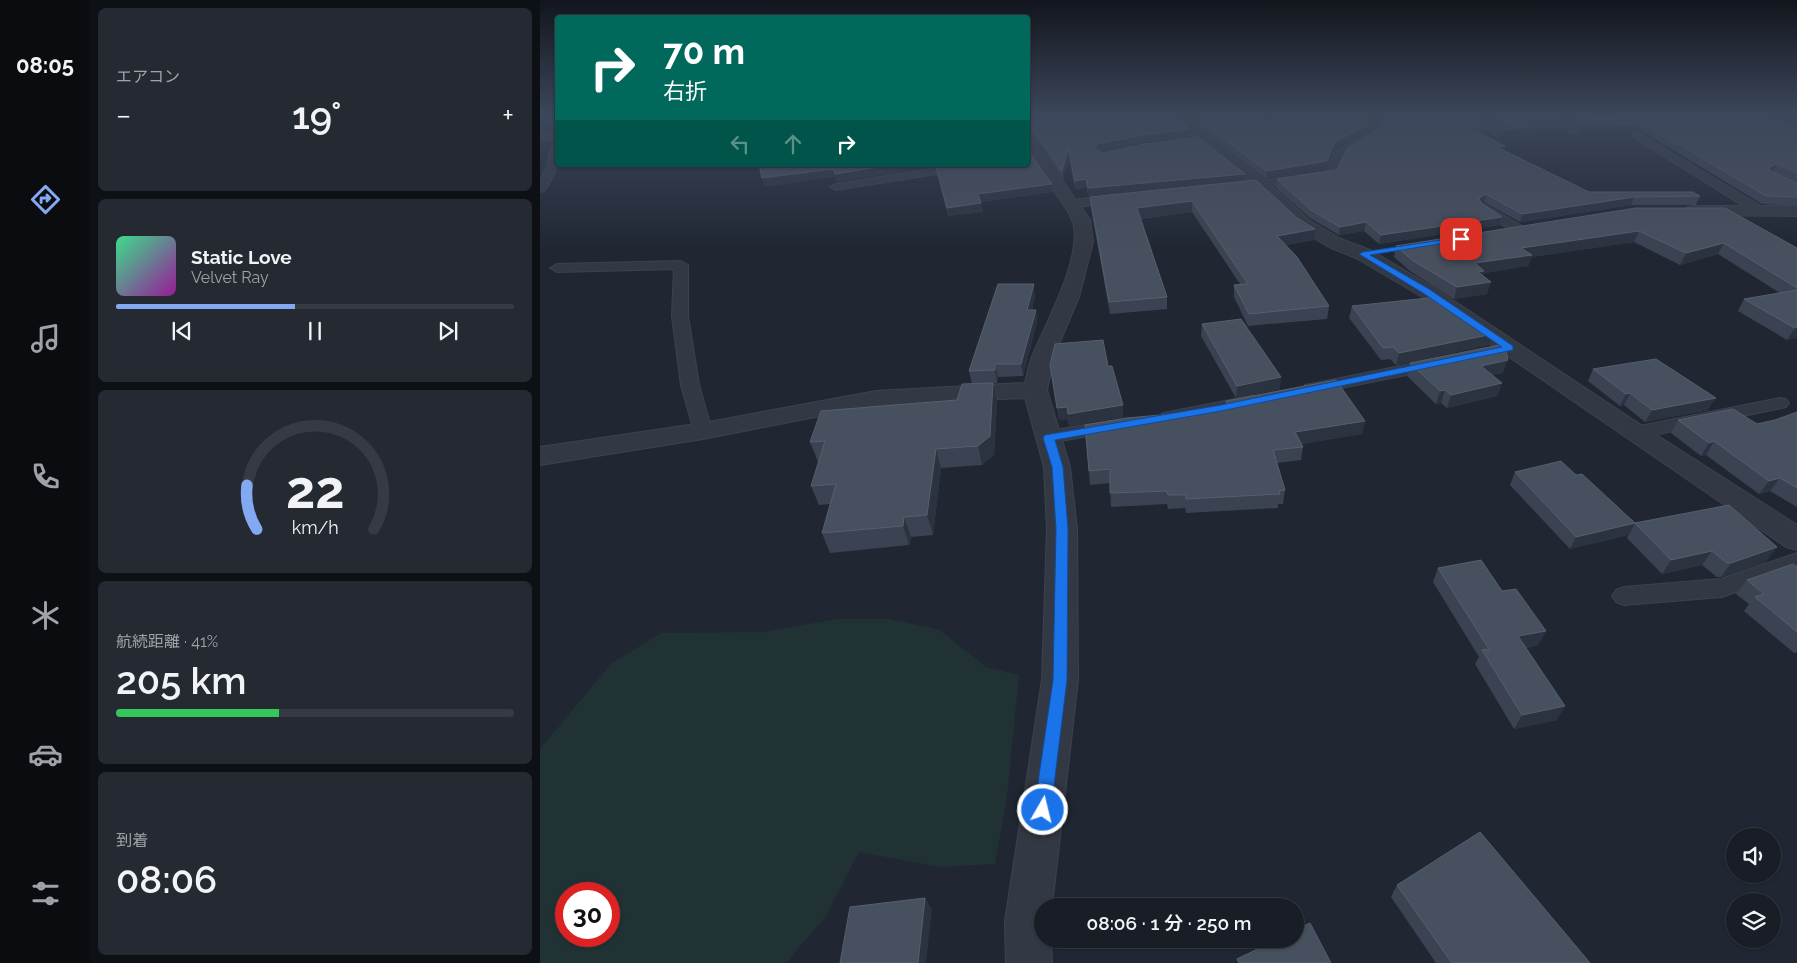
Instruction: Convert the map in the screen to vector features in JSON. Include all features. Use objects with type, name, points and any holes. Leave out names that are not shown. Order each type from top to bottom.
[{"type":"street","points":[[1029,963],[1028,921],[1060,680],[1062,529],[1057,467],[1035,390],[1043,356],[1069,297],[1084,242],[1081,220],[1038,160]]},
{"type":"street","points":[[1226,160],[1261,185],[1303,224],[1335,242],[1363,254],[1426,291],[1500,350],[1635,433],[1797,539]]},
{"type":"street","points":[[1680,211],[1797,211]]},
{"type":"street","points":[[1491,234],[1538,227]]},
{"type":"street","points":[[1363,254],[1392,250]]},
{"type":"street","points":[[540,456],[703,431],[876,398],[1035,390]]},
{"type":"lane","points":[[540,189],[546,181],[554,160]]},
{"type":"lane","points":[[1232,188],[1332,174],[1337,160]]},
{"type":"lane","points":[[1677,160],[1760,211]]},
{"type":"lane","points":[[836,187],[961,167]]},
{"type":"lane","points":[[1071,204],[1133,198]]},
{"type":"lane","points":[[1484,208],[1520,230]]},
{"type":"lane","points":[[557,268],[681,265],[680,316],[690,385],[703,431]]},
{"type":"lane","points":[[1298,392],[1452,360]]},
{"type":"lane","points":[[1154,419],[1269,398]]},
{"type":"lane","points":[[1635,433],[1780,403]]},
{"type":"lane","points":[[1048,438],[1125,424]]},
{"type":"lane","points":[[1624,596],[1722,588],[1797,561]]},
{"type":"shaded area","points":[[836,619],[889,619],[940,630],[986,667],[1019,675],[1007,796],[995,864],[940,867],[859,852],[826,916],[786,963],[540,963],[540,749],[611,664],[661,633],[765,632]]},
{"type":"building","points":[[1030,160],[1035,160],[1052,184],[978,194],[981,203],[947,208],[936,168],[1030,167]]},
{"type":"building","points":[[1054,160],[1065,160],[1062,171]]},
{"type":"building","points":[[1071,160],[1227,160],[1245,174],[1088,188],[1086,179],[1075,181]]},
{"type":"building","points":[[1252,160],[1327,160],[1327,161],[1267,171]]},
{"type":"building","points":[[1342,160],[1523,160],[1589,192],[1693,192],[1700,196],[1634,197],[1522,214],[1486,194],[1479,198],[1481,203],[1502,217],[1381,235],[1366,222],[1340,227],[1311,210],[1277,179],[1337,170]]},
{"type":"building","points":[[1705,160],[1797,160],[1797,173],[1777,164],[1771,166],[1769,170],[1797,183],[1797,197],[1766,196]]},
{"type":"building","points":[[759,167],[878,167],[835,174],[833,169],[762,178]]},
{"type":"building","points":[[1256,180],[1297,218],[1315,229],[1277,236],[1297,257],[1329,306],[1249,314],[1234,285],[1248,284],[1192,201],[1137,208],[1167,297],[1109,302],[1090,197]]},
{"type":"building","points":[[1636,208],[1725,208],[1797,248],[1797,288],[1724,243],[1686,253],[1639,231],[1521,248],[1532,255],[1475,263],[1484,271],[1478,272],[1491,282],[1457,287],[1412,260],[1396,246]]},
{"type":"building","points":[[998,284],[1034,284],[1027,310],[1036,310],[1021,364],[995,364],[995,370],[969,371]]},
{"type":"building","points":[[1797,290],[1797,327],[1795,328],[1744,299]]},
{"type":"building","points":[[1438,297],[1493,334],[1399,353],[1393,347],[1383,348],[1352,306]]},
{"type":"building","points":[[1241,319],[1281,377],[1237,386],[1202,324]]},
{"type":"building","points":[[1103,340],[1108,366],[1112,366],[1123,405],[1068,414],[1067,407],[1057,408],[1050,365],[1055,344]]},
{"type":"building","points":[[1504,344],[1508,360],[1481,366],[1502,383],[1451,395],[1445,390],[1440,391],[1410,363]]},
{"type":"building","points":[[1656,359],[1716,398],[1652,410],[1630,393],[1626,394],[1593,369]]},
{"type":"building","points":[[1336,380],[1365,421],[1295,432],[1303,447],[1273,450],[1285,490],[1279,491],[1280,494],[1186,499],[1186,495],[1168,495],[1167,491],[1110,493],[1110,469],[1089,471],[1085,425],[1126,418],[1229,409],[1226,401]]},
{"type":"building","points":[[993,383],[990,436],[978,446],[936,449],[927,515],[904,517],[903,526],[822,533],[836,484],[811,486],[825,441],[810,442],[821,411],[957,400],[962,384]]},
{"type":"building","points":[[1733,409],[1757,424],[1797,412],[1797,488],[1780,478],[1769,481],[1714,441],[1709,443],[1678,420]]},
{"type":"building","points":[[1561,461],[1576,475],[1582,474],[1635,523],[1576,537],[1515,472]]},
{"type":"building","points":[[1729,505],[1777,547],[1731,563],[1727,563],[1712,551],[1671,560],[1635,523]]},
{"type":"building","points":[[1481,560],[1502,591],[1516,589],[1546,631],[1518,636],[1565,706],[1522,715],[1482,650],[1489,649],[1438,568]]},
{"type":"building","points":[[1793,564],[1797,567],[1797,632],[1755,597],[1764,594],[1747,580]]},
{"type":"building","points":[[1480,832],[1590,963],[1452,963],[1397,885]]},
{"type":"building","points":[[925,898],[918,963],[840,963],[850,907]]},
{"type":"building","points":[[1310,923],[1331,963],[1239,963],[1237,959],[1260,948],[1304,948],[1304,926]]},
{"type":"route","points":[[1043,810],[1060,680],[1062,529],[1057,467],[1048,438],[1221,408],[1510,348],[1426,291],[1363,254],[1461,239]]}]
